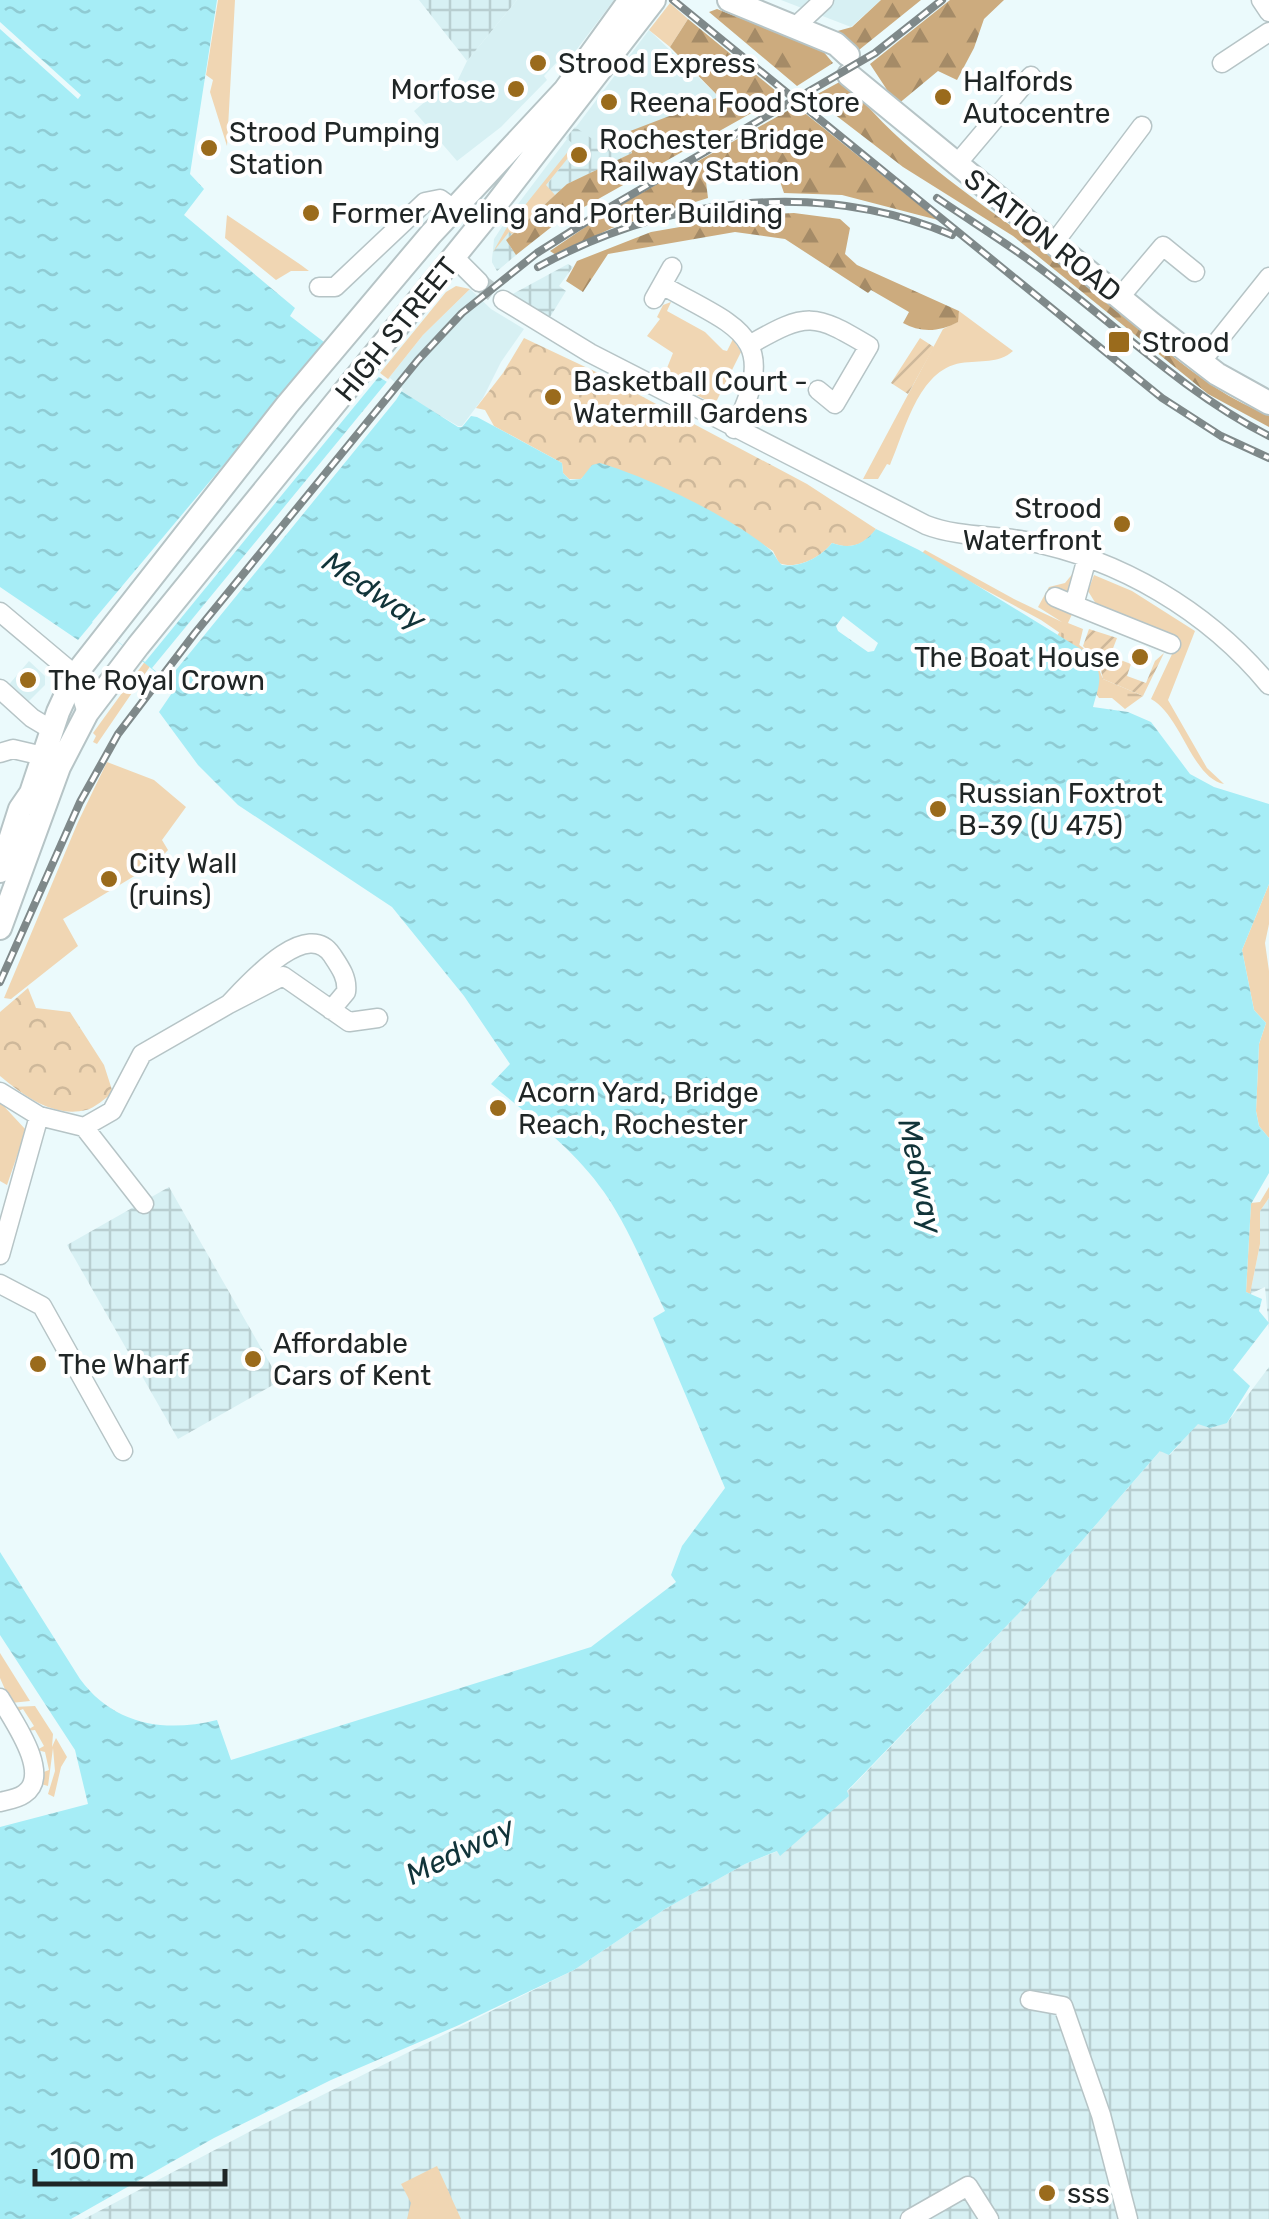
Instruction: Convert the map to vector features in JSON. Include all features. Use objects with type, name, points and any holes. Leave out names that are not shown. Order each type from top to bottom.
[{"type":"main road","name":"HIGH STREET","points":[[0,871],[22,802],[20,790],[27,766],[43,756],[74,675],[105,632],[380,295],[565,90],[630,0]]},
{"type":"main road","name":"HIGH STREET","points":[[0,928],[54,777],[87,713],[454,257],[654,0]]},
{"type":"main road","name":"STATION ROAD","points":[[729,0],[836,44],[871,95],[1201,362],[1244,391],[1269,402]]},
{"type":"main road","points":[[380,295],[404,284],[428,258],[454,257],[454,210],[510,184]]},
{"type":"street","points":[[794,28],[824,0]]},
{"type":"street","points":[[1261,0],[1269,12]]},
{"type":"street","points":[[1222,63],[1269,32]]},
{"type":"street","points":[[956,164],[1031,76]]},
{"type":"street","points":[[1054,244],[1142,126]]},
{"type":"street","points":[[319,288],[334,287],[426,202],[439,198],[454,210]]},
{"type":"street","points":[[1120,297],[1163,246],[1195,272]]},
{"type":"street","points":[[454,257],[478,282]]},
{"type":"street","points":[[672,267],[658,292],[728,322],[751,344],[756,365],[754,383],[734,429]]},
{"type":"street","points":[[1201,362],[1269,277]]},
{"type":"street","points":[[503,300],[590,353],[930,527],[1026,541],[1087,558],[1150,586],[1235,648],[1269,685]]},
{"type":"street","points":[[751,344],[786,324],[814,320],[874,338],[835,404],[818,390]]},
{"type":"street","points":[[1074,605],[1087,558]]},
{"type":"street","points":[[1054,597],[1172,644]]},
{"type":"street","points":[[0,612],[74,675],[98,680],[132,654]]},
{"type":"street","points":[[74,675],[87,713]]},
{"type":"street","points":[[0,689],[52,730]]},
{"type":"street","points":[[0,754],[14,749],[43,756]]},
{"type":"street","points":[[229,1004],[294,948],[314,942],[330,952],[348,983],[344,996],[331,1010]]},
{"type":"street","points":[[84,1126],[112,1111],[142,1054],[283,976],[354,1024],[378,1018]]},
{"type":"street","points":[[0,1092],[39,1116],[84,1126],[144,1204]]},
{"type":"street","points":[[0,1255],[39,1116]]},
{"type":"street","points":[[0,1284],[42,1306],[123,1451]]},
{"type":"street","points":[[0,1698],[26,1743],[34,1770],[32,1785],[26,1792],[0,1802]]},
{"type":"street","points":[[1030,2000],[1063,2006],[1101,2114],[1128,2219]]},
{"type":"street","points":[[910,2219],[968,2186],[989,2219]]},
{"type":"shaded area","points":[[419,0],[517,0],[467,61]]},
{"type":"shaded area","points":[[517,0],[614,0],[565,65],[558,61],[544,76],[547,80],[501,127],[457,161],[414,111],[445,85],[454,88],[467,61]]},
{"type":"shaded area","points":[[781,0],[881,0],[851,27]]},
{"type":"shaded area","points":[[649,30],[719,97],[632,153],[567,184],[506,240],[516,255],[497,271],[492,262],[494,239]]},
{"type":"shaded area","points":[[575,127],[601,145],[625,133],[632,153],[567,184],[506,240],[516,255],[497,271],[492,262],[493,252],[577,147],[566,138]]},
{"type":"shaded area","points":[[568,264],[573,267],[559,286],[566,291],[550,317],[509,296]]},
{"type":"shaded area","points":[[470,289],[491,309],[524,329],[483,398],[458,426],[405,395],[388,379],[423,335]]},
{"type":"shaded area","name":"The Royal Crown","points":[[29,661],[45,676],[45,685],[26,704],[6,688]]},
{"type":"shaded area","points":[[169,1187],[280,1381],[178,1439],[67,1245]]},
{"type":"shaded area","points":[[1269,1198],[1269,1330],[1265,1287],[1250,1294],[1260,1244],[1260,1211]]},
{"type":"shaded area","points":[[1269,1367],[1269,2219],[84,2219],[264,2124],[574,1970],[665,1909],[745,1864],[778,1851],[847,1792],[1020,1612],[1161,1450],[1170,1455],[1198,1423],[1227,1423]]},
{"type":"green space","points":[[218,0],[235,0],[227,146],[210,92],[213,80],[206,75]]},
{"type":"green space","points":[[881,0],[921,0],[854,54],[834,32],[852,27]]},
{"type":"green space","points":[[950,0],[1004,0],[984,19],[957,80],[938,71],[897,105],[870,64]]},
{"type":"green space","points":[[670,3],[688,19],[670,47],[649,30]]},
{"type":"green space","points":[[717,9],[822,50],[833,63],[797,86],[709,12]]},
{"type":"green space","points":[[688,19],[782,96],[559,221],[516,255],[506,240],[567,184],[632,153],[625,133],[719,97],[670,47]]},
{"type":"green space","points":[[845,79],[920,157],[1066,266],[1189,369],[1215,388],[1269,415],[1269,427],[1208,394],[1013,236],[903,167],[812,97]]},
{"type":"green space","points":[[796,106],[938,220],[842,195],[784,193],[774,164],[706,182],[708,198],[612,228],[556,255],[550,251],[606,213]]},
{"type":"green space","points":[[574,144],[577,147],[546,185],[555,195],[512,234],[509,232],[493,252],[506,229]]},
{"type":"green space","points":[[794,213],[840,219],[850,228],[845,254],[857,265],[959,311],[958,322],[930,330],[910,326],[903,323],[909,312],[871,290],[868,293],[785,239],[735,232],[608,254],[583,292],[566,281],[577,261],[651,232],[749,215]]},
{"type":"green space","points":[[227,215],[309,271],[291,271],[276,280],[225,238]]},
{"type":"green space","points":[[456,286],[470,289],[423,335],[388,379],[380,373],[446,292]]},
{"type":"green space","points":[[671,302],[667,311],[705,332],[723,350],[727,351],[733,339],[741,352],[712,403],[663,378],[673,353],[647,336],[660,319],[657,317],[663,305]]},
{"type":"green space","points":[[959,311],[1013,351],[995,360],[961,363],[934,377],[915,404],[890,465],[878,479],[863,479],[943,329],[957,322]]},
{"type":"green space","points":[[524,338],[807,484],[876,529],[857,545],[832,543],[808,561],[786,565],[779,563],[773,551],[734,526],[666,490],[611,467],[597,465],[581,479],[569,479],[563,473],[562,463],[494,426],[485,410],[476,408]]},
{"type":"green space","points":[[920,338],[934,347],[908,394],[891,383]]},
{"type":"green space","points":[[925,550],[1062,622],[1038,607],[1049,587],[1065,583],[1074,572],[1071,589],[1066,593],[1073,612],[1068,623],[1083,629],[1079,646],[1041,620],[937,564],[922,553]]},
{"type":"green space","points":[[1094,575],[1132,591],[1195,631],[1168,700],[1207,768],[1224,784],[1203,770],[1171,718],[1151,699],[1173,652],[1126,617],[1096,604],[1088,591]]},
{"type":"green space","points":[[1089,629],[1117,638],[1110,656],[1131,664],[1127,676],[1146,683],[1155,661],[1164,653],[1143,696],[1103,679],[1099,662],[1083,646]]},
{"type":"green space","points":[[1060,631],[1093,655],[1103,679],[1143,696],[1125,709],[1112,698],[1099,698],[1057,636]]},
{"type":"green space","points":[[146,660],[151,665],[97,744],[93,742],[93,733]]},
{"type":"green space","points":[[107,762],[154,780],[186,807],[162,840],[168,850],[156,863],[63,919],[78,946],[11,999],[4,998],[78,822]]},
{"type":"green space","points":[[1269,884],[1265,943],[1269,971],[1269,1138],[1259,1126],[1256,1111],[1259,1044],[1266,1023],[1254,1010],[1242,950]]},
{"type":"green space","points":[[28,988],[36,1008],[70,1012],[104,1065],[113,1093],[93,1107],[74,1112],[50,1108],[0,1076],[0,1012]]},
{"type":"green space","points":[[0,1102],[26,1130],[7,1185],[0,1181]]},
{"type":"green space","points":[[1269,1187],[1269,1198],[1260,1211],[1260,1244],[1250,1294],[1246,1292],[1251,1203],[1260,1202]]},
{"type":"green space","points":[[0,1653],[30,1701],[11,1703],[0,1678]]},
{"type":"green space","points":[[35,1706],[53,1734],[52,1747],[56,1738],[67,1757],[54,1797],[48,1794],[55,1771],[53,1748],[48,1786],[41,1784],[41,1773],[49,1770],[45,1752],[37,1750],[44,1746],[35,1730],[26,1731],[34,1726],[23,1709],[16,1712],[13,1707]]},
{"type":"green space","points":[[437,2166],[461,2219],[407,2219],[411,2203],[401,2184]]},
{"type":"water","name":"Medway","points":[[0,0],[217,0],[190,174],[204,189],[184,215],[295,308],[290,316],[324,342],[458,427],[471,416],[477,417],[562,463],[563,473],[570,480],[581,479],[592,465],[600,463],[641,478],[732,523],[770,550],[782,565],[810,560],[832,543],[857,544],[876,529],[919,550],[1089,654],[1099,674],[1093,707],[1128,712],[1151,722],[1190,774],[1214,787],[1269,804],[1269,884],[1242,950],[1254,1010],[1266,1023],[1259,1044],[1256,1111],[1259,1126],[1269,1138],[1269,1173],[1251,1204],[1246,1292],[1262,1299],[1259,1311],[1269,1323],[1233,1370],[1250,1386],[1227,1423],[1210,1428],[1198,1424],[1169,1455],[1160,1451],[1020,1612],[847,1791],[849,1796],[780,1856],[777,1851],[745,1864],[665,1909],[574,1970],[331,2080],[214,2138],[71,2219],[0,2219],[0,1827],[88,1804],[75,1750],[0,1635],[0,1552],[93,1695],[124,1716],[141,1722],[178,1726],[217,1720],[231,1760],[591,1647],[676,1582],[671,1575],[682,1546],[725,1488],[653,1318],[665,1311],[637,1250],[604,1192],[580,1162],[491,1084],[510,1064],[464,996],[392,907],[238,805],[198,765],[159,712],[174,690],[167,681],[93,622],[78,640],[0,587],[0,29],[78,99],[81,95],[0,22]]},
{"type":"pier","points":[[329,339],[381,374],[145,662],[92,622]]},
{"type":"pier","points":[[390,378],[403,389],[396,400],[167,681],[152,668]]},
{"type":"pier","points":[[843,616],[878,643],[874,651],[868,652],[838,631],[836,626]]},
{"type":"tunnel","points":[[479,282],[503,300]]},
{"type":"railway","points":[[673,0],[1162,398],[1221,436],[1269,458]]},
{"type":"railway","points":[[0,982],[80,802],[118,734],[195,633],[418,360],[462,313],[537,253],[875,53],[942,0]]},
{"type":"railway","points":[[937,198],[1033,263],[1206,398],[1269,436]]},
{"type":"railway","points":[[538,267],[637,225],[689,211],[742,204],[796,202],[849,207],[901,217],[952,235]]},
{"type":"place","name":"Strood Express","points":[[538,63]]},
{"type":"place","name":"Morfose","points":[[516,89]]},
{"type":"place","name":"Halfords Autocentre","points":[[943,97]]},
{"type":"place","name":"Reena Food Store","points":[[609,102]]},
{"type":"place","name":"Strood Pumping Station","points":[[209,148]]},
{"type":"place","name":"Rochester Bridge Railway Station","points":[[579,155]]},
{"type":"place","name":"Former Aveling and Porter Building","points":[[311,213]]},
{"type":"place","name":"Strood","points":[[1119,342]]},
{"type":"place","name":"Basketball Court - Watermill Gardens","points":[[553,397]]},
{"type":"place","name":"Strood Waterfront","points":[[1122,524]]},
{"type":"place","name":"The Boat House","points":[[1140,657]]},
{"type":"place","name":"The Royal Crown","points":[[28,680]]},
{"type":"place","name":"Russian Foxtrot B-39 (U 475)","points":[[938,809]]},
{"type":"place","name":"City Wall (ruins)","points":[[109,879]]},
{"type":"place","name":"Acorn Yard, Bridge Reach, Rochester","points":[[498,1108]]},
{"type":"place","name":"Affordable Cars of Kent","points":[[253,1359]]},
{"type":"place","name":"The Wharf","points":[[38,1364]]},
{"type":"place","name":"sss","points":[[1047,2193]]}]
